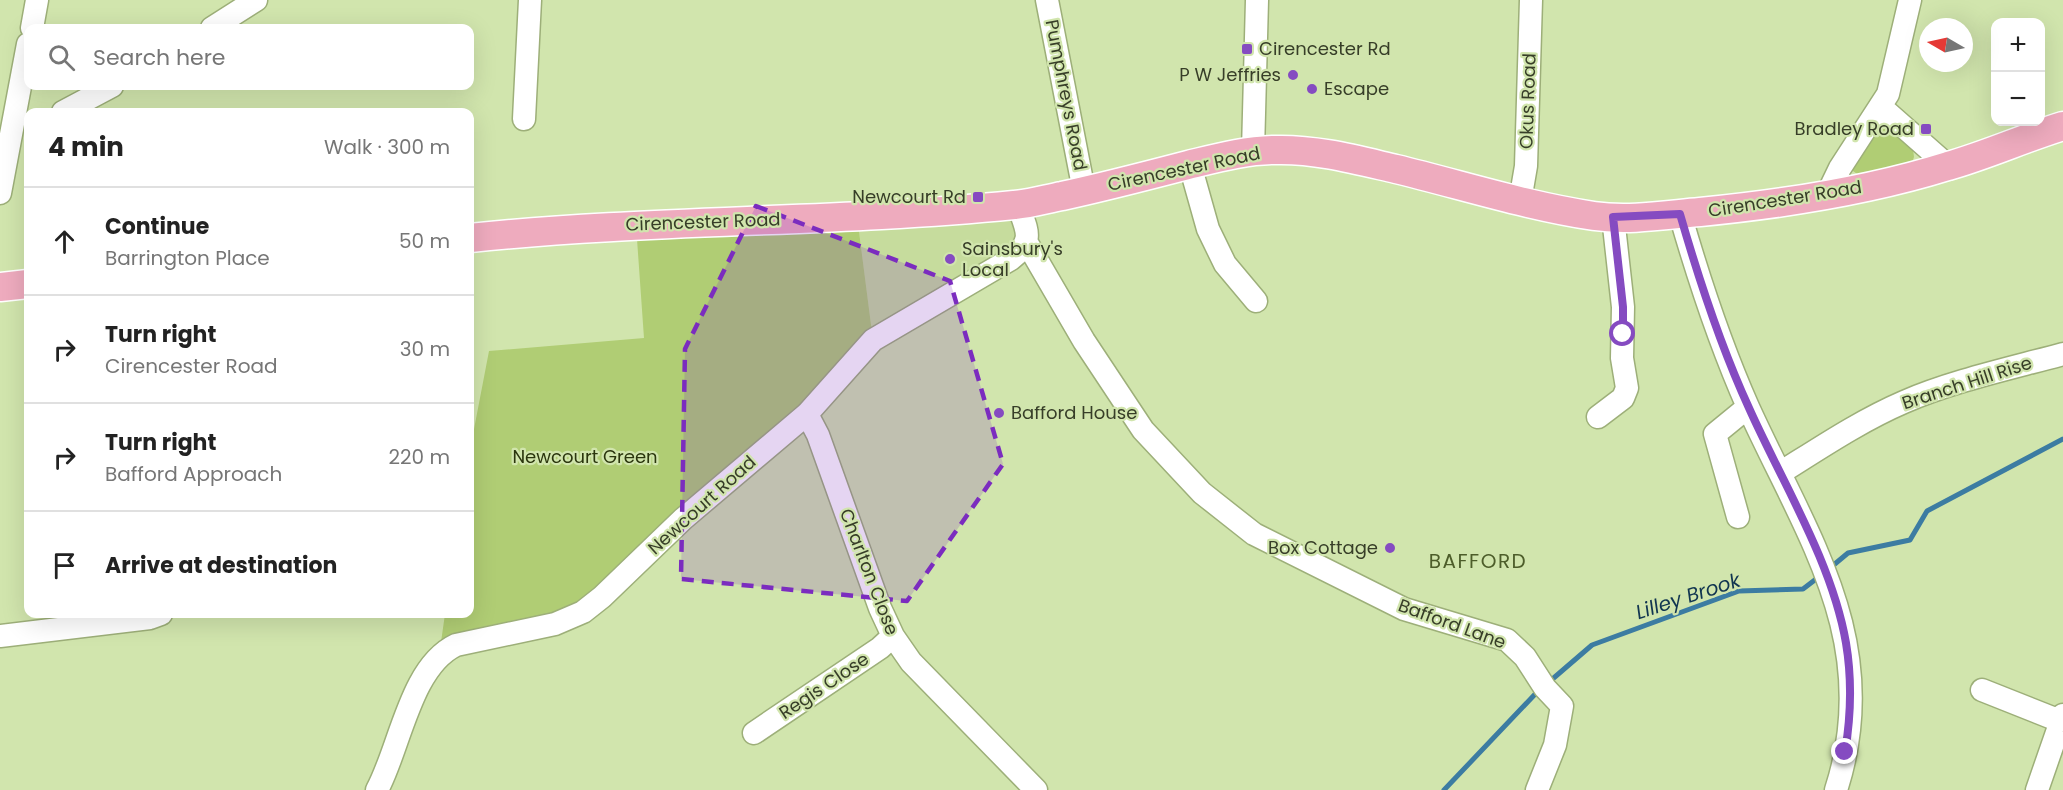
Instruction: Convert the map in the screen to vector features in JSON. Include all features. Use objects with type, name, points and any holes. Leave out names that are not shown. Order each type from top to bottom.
[{"type":"main road","name":"Cirencester Road","points":[[474,238],[574,228],[857,216],[1018,205],[1253,151],[1301,150],[1340,156],[1560,210],[1613,217],[1680,214],[1762,206],[1827,195],[1948,166],[2063,126]]},
{"type":"main road","points":[[0,287],[24,284]]},
{"type":"street","points":[[33,24],[37,0]]},
{"type":"street","points":[[218,24],[256,0]]},
{"type":"street","points":[[524,119],[530,0]]},
{"type":"street","name":"Pumphreys Road","points":[[1047,0],[1084,191]]},
{"type":"street","points":[[1253,151],[1257,0]]},
{"type":"street","name":"Okus Road","points":[[1520,201],[1526,166],[1531,0]]},
{"type":"street","points":[[1827,195],[1840,168],[1887,94],[1910,0]]},
{"type":"street","points":[[0,192],[24,67]]},
{"type":"street","points":[[71,108],[104,90]]},
{"type":"street","points":[[1880,106],[1948,166]]},
{"type":"street","points":[[1190,165],[1208,229],[1225,264],[1256,301]]},
{"type":"street","points":[[1018,205],[1028,232],[1027,243]]},
{"type":"street","points":[[1680,214],[1719,336],[1748,407],[1808,532],[1833,591],[1846,644],[1851,698],[1845,752],[1836,790]]},
{"type":"street","points":[[1598,417],[1623,398],[1627,388],[1622,358],[1623,307],[1613,217]]},
{"type":"street","name":"Newcourt Road","points":[[377,790],[416,693],[429,669],[442,653],[456,645],[555,624],[583,612],[602,597],[683,519],[807,414],[873,340],[1011,259],[1022,251],[1027,243]]},
{"type":"street","name":"Bafford Lane","points":[[1027,243],[1084,341],[1143,430],[1202,493],[1261,538],[1404,609],[1508,640],[1525,657],[1545,688],[1562,706],[1555,745],[1537,790]]},
{"type":"street","name":"Branch Hill Rise","points":[[1780,473],[1858,425],[1905,401],[2063,354]]},
{"type":"street","points":[[1738,517],[1714,434],[1748,407]]},
{"type":"street","name":"Charlton Close","points":[[807,414],[818,435],[883,615],[893,636],[911,662],[1036,790]]},
{"type":"street","points":[[0,636],[150,618]]},
{"type":"street","name":"Regis Close","points":[[754,733],[880,648],[893,636]]},
{"type":"street","points":[[1982,690],[2062,718],[2037,790]]},
{"type":"highlighted area","points":[[756,206],[950,281],[1003,464],[907,601],[681,579],[685,349]]},
{"type":"shaded area","points":[[1018,205],[1027,243],[873,340],[857,216]]},
{"type":"green space","points":[[1879,129],[1888,129],[1913,149],[1912,163],[1860,176],[1853,171],[1858,153],[1865,142]]},
{"type":"green space","name":"Newcourt Green","points":[[857,216],[873,340],[602,597],[439,656],[444,618],[474,618],[474,429],[489,351],[644,338],[636,225]]},
{"type":"waterway","name":"Lilley Brook","points":[[1830,568],[1848,553],[1910,540],[1927,511],[2063,439]]},
{"type":"waterway","name":"Lilley Brook","points":[[1549,682],[1592,645],[1739,591],[1803,589],[1820,576]]},
{"type":"waterway","name":"Lilley Brook","points":[[1444,790],[1539,690]]},
{"type":"place","name":"Cirencester Rd","points":[[1247,49]]},
{"type":"place","name":"P W Jeffries","points":[[1293,75]]},
{"type":"place","name":"Escape","points":[[1312,89]]},
{"type":"place","name":"Bradley Road","points":[[1926,129]]},
{"type":"place","name":"Newcourt Rd","points":[[978,197]]},
{"type":"place","name":"Sainsbury's Local","points":[[950,259]]},
{"type":"place","name":"Bafford House","points":[[999,413]]},
{"type":"place","name":"Box Cottage","points":[[1390,548]]},
{"type":"district","name":"BAFFORD","points":[[1478,561]]},
{"type":"route","points":[[1623,334],[1623,307],[1613,217],[1680,214],[1698,277],[1719,336],[1748,407],[1808,532],[1833,591],[1841,617],[1850,671],[1851,698],[1845,752]]}]
